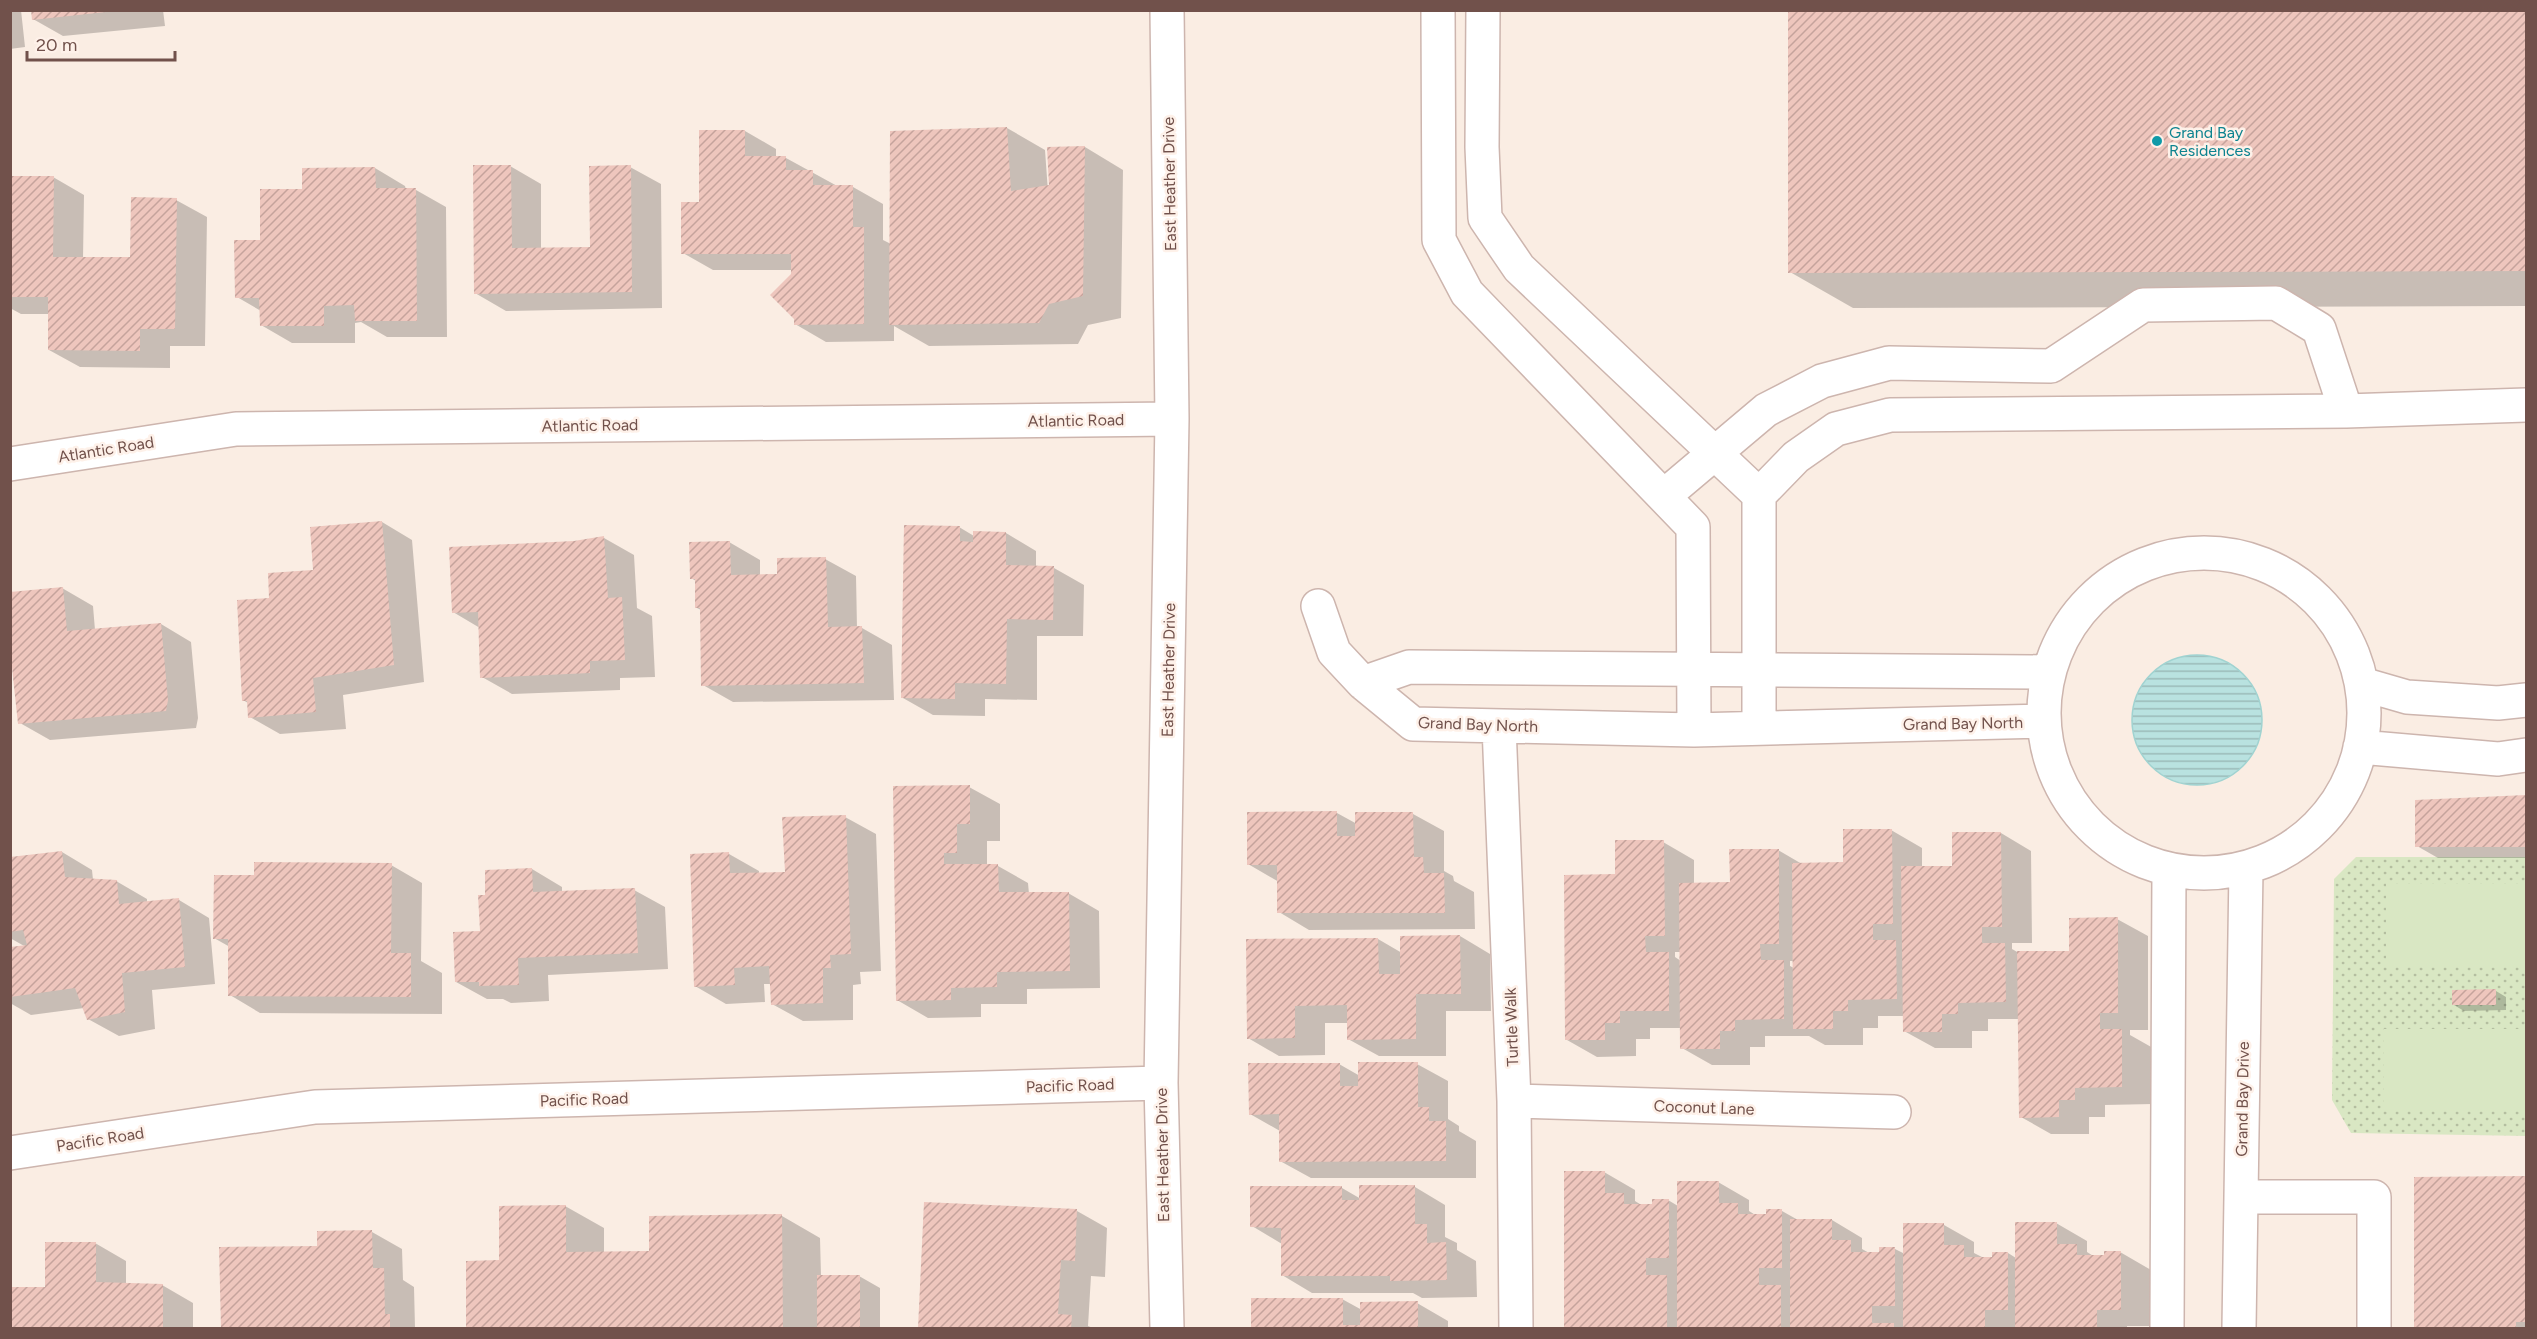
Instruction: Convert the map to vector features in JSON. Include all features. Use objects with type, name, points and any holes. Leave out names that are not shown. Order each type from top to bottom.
[{"type":"street","name":"East Heather Drive","points":[[1167,10],[1172,419],[1161,1083],[1167,1329]]},
{"type":"street","points":[[1438,10],[1439,240],[1467,293],[1693,527],[1694,730]]},
{"type":"street","points":[[1483,10],[1485,218],[1519,268],[1759,495]]},
{"type":"street","points":[[1664,496],[1766,410],[1822,381],[1889,363],[2051,366],[2143,305],[2276,303],[2319,329],[2346,411]]},
{"type":"street","points":[[1759,728],[1759,495],[1796,457],[1836,429],[1890,415],[2346,411],[2526,405]]},
{"type":"street","name":"Atlantic Road","points":[[10,464],[236,429],[1172,419]]},
{"type":"street","points":[[2210,551],[2263,562],[2309,591],[2343,633],[2362,684],[2364,716],[2361,747],[2346,788],[2319,824],[2286,852],[2246,869],[2207,874],[2169,870],[2121,852],[2081,817],[2054,773],[2043,722],[2048,672],[2070,622],[2107,583],[2155,559],[2210,551]]},
{"type":"street","name":"Grand Bay North","points":[[1318,606],[1334,652],[1363,683],[1413,724],[1694,730],[2043,722]]},
{"type":"street","points":[[1363,683],[1408,667],[2048,672]]},
{"type":"street","points":[[2362,684],[2407,697],[2498,703],[2526,700]]},
{"type":"street","name":"Turtle Walk","points":[[1499,726],[1514,1101],[1516,1329]]},
{"type":"street","points":[[2361,747],[2498,759],[2526,755]]},
{"type":"street","name":"Grand Bay Drive","points":[[2239,1329],[2246,869]]},
{"type":"street","points":[[2167,1329],[2169,870]]},
{"type":"street","name":"Pacific Road","points":[[10,1153],[315,1107],[1161,1083]]},
{"type":"street","name":"Coconut Lane","points":[[1514,1101],[1894,1112]]},
{"type":"street","points":[[2241,1197],[2374,1197],[2374,1329]]},
{"type":"green space","points":[[2356,857],[2526,857],[2526,1136],[2351,1133],[2332,1100],[2334,879]]},
{"type":"green space","points":[[2386,884],[2526,884],[2526,966],[2386,966]]},
{"type":"green space","points":[[2384,1029],[2526,1029],[2526,1110],[2384,1111]]},
{"type":"water","points":[[2197,655],[2222,660],[2243,674],[2257,695],[2262,720],[2257,745],[2243,766],[2222,780],[2197,785],[2172,780],[2151,766],[2137,745],[2132,720],[2137,695],[2151,674],[2172,660]]},
{"type":"building","points":[[31,10],[106,10],[106,12],[32,20]]},
{"type":"building","name":"Grand Bay Residences","points":[[1788,10],[2526,10],[2526,271],[1788,273]]},
{"type":"building","points":[[1007,127],[1011,191],[1049,185],[1047,147],[1085,146],[1083,296],[1049,304],[1039,323],[889,325],[890,131]]},
{"type":"building","points":[[699,130],[745,130],[745,156],[786,156],[786,170],[813,170],[813,185],[853,185],[853,227],[864,227],[864,324],[794,325],[794,319],[770,295],[791,274],[791,254],[681,254],[681,202],[699,202]]},
{"type":"building","points":[[473,165],[511,165],[512,248],[590,247],[589,166],[631,165],[632,292],[474,294]]},
{"type":"building","points":[[375,167],[376,188],[416,188],[417,321],[355,321],[354,305],[324,306],[324,326],[260,326],[259,298],[235,298],[234,240],[260,240],[260,189],[302,189],[302,168]]},
{"type":"building","points":[[10,176],[54,176],[53,257],[130,257],[131,197],[177,198],[175,329],[140,329],[140,351],[48,350],[48,297],[10,297]]},
{"type":"building","points":[[382,521],[394,665],[313,678],[316,712],[248,718],[247,701],[242,701],[237,600],[269,598],[268,573],[313,570],[310,527]]},
{"type":"building","points":[[904,525],[960,526],[960,541],[973,542],[973,531],[1006,532],[1006,565],[1054,566],[1053,620],[1007,619],[1006,684],[955,683],[955,699],[901,698]]},
{"type":"building","points":[[604,536],[608,598],[622,597],[625,660],[590,661],[590,673],[480,678],[478,612],[452,613],[449,547],[574,541]]},
{"type":"building","points":[[730,541],[731,575],[777,574],[777,558],[826,557],[828,627],[862,626],[864,683],[701,686],[700,608],[695,608],[695,579],[690,579],[689,542]]},
{"type":"building","points":[[63,587],[67,631],[161,623],[168,700],[166,711],[18,724],[10,649],[10,592]]},
{"type":"building","points":[[970,785],[970,824],[957,824],[957,853],[944,853],[944,864],[998,864],[999,892],[1069,892],[1070,971],[997,972],[997,987],[951,988],[951,1000],[896,1001],[893,786]]},
{"type":"building","points":[[2526,795],[2526,847],[2415,847],[2415,800]]},
{"type":"building","points":[[1337,811],[1337,836],[1355,836],[1355,812],[1413,812],[1414,857],[1423,857],[1424,873],[1444,873],[1445,913],[1277,913],[1277,865],[1247,865],[1247,812]]},
{"type":"building","points":[[846,815],[851,954],[830,955],[831,968],[823,968],[823,1003],[771,1005],[769,966],[734,968],[735,985],[694,987],[690,854],[729,852],[730,873],[785,872],[782,817]]},
{"type":"building","points":[[1843,829],[1892,829],[1893,924],[1873,924],[1873,940],[1896,940],[1897,999],[1848,1000],[1848,1011],[1833,1011],[1833,1029],[1793,1029],[1792,863],[1843,862]]},
{"type":"building","points":[[1952,832],[2001,832],[2002,927],[1982,927],[1982,943],[2005,943],[2006,1002],[1958,1003],[1958,1014],[1942,1014],[1942,1032],[1903,1032],[1901,866],[1952,866]]},
{"type":"building","points":[[1615,840],[1664,840],[1665,936],[1645,936],[1646,952],[1669,952],[1669,1011],[1620,1011],[1620,1023],[1605,1023],[1605,1040],[1565,1040],[1564,875],[1615,874]]},
{"type":"building","points":[[1729,849],[1779,849],[1779,944],[1760,944],[1761,960],[1784,960],[1784,1019],[1735,1020],[1735,1031],[1720,1031],[1720,1049],[1680,1049],[1679,883],[1730,882]]},
{"type":"building","points":[[62,851],[65,877],[117,880],[119,904],[179,898],[185,967],[122,973],[125,1012],[87,1020],[75,988],[10,997],[10,947],[27,945],[23,930],[10,932],[10,857]]},
{"type":"building","points":[[254,862],[392,863],[391,953],[411,953],[411,997],[228,996],[228,939],[213,939],[214,875],[254,875]]},
{"type":"building","points":[[532,868],[533,892],[635,888],[638,953],[518,958],[519,985],[479,986],[479,982],[455,982],[453,932],[480,931],[478,895],[485,895],[485,870]]},
{"type":"building","points":[[2118,917],[2118,1013],[2100,1013],[2100,1029],[2122,1029],[2122,1087],[2075,1088],[2075,1100],[2059,1100],[2059,1117],[2019,1118],[2017,951],[2069,951],[2069,918]]},
{"type":"building","points":[[1460,935],[1461,994],[1416,994],[1416,1039],[1347,1040],[1347,1005],[1295,1006],[1295,1038],[1247,1039],[1246,939],[1378,938],[1379,974],[1400,974],[1400,936]]},
{"type":"building","points":[[2496,989],[2496,1005],[2452,1005],[2452,990]]},
{"type":"building","points":[[1358,1062],[1418,1062],[1418,1107],[1429,1107],[1429,1121],[1446,1121],[1446,1161],[1279,1162],[1279,1114],[1249,1115],[1248,1063],[1340,1063],[1340,1086],[1358,1086]]},
{"type":"building","points":[[1564,1171],[1605,1171],[1605,1193],[1624,1193],[1624,1204],[1652,1204],[1652,1199],[1669,1199],[1669,1258],[1646,1258],[1646,1275],[1667,1275],[1667,1328],[1564,1328]]},
{"type":"building","points":[[2526,1176],[2526,1322],[2516,1322],[2516,1328],[2414,1328],[2414,1177]]},
{"type":"building","points":[[1677,1181],[1719,1181],[1719,1203],[1738,1203],[1738,1214],[1766,1214],[1766,1209],[1782,1209],[1782,1268],[1759,1268],[1759,1285],[1781,1285],[1781,1328],[1677,1328]]},
{"type":"building","points":[[1359,1185],[1415,1185],[1415,1224],[1427,1224],[1427,1243],[1446,1242],[1447,1280],[1390,1281],[1390,1276],[1281,1276],[1281,1228],[1250,1227],[1250,1186],[1342,1186],[1342,1200],[1359,1200]]},
{"type":"building","points":[[924,1202],[1077,1209],[1075,1261],[1061,1260],[1058,1314],[1072,1315],[1071,1328],[918,1328]]},
{"type":"building","points":[[566,1205],[566,1252],[649,1251],[649,1216],[782,1214],[783,1328],[466,1328],[466,1261],[499,1260],[499,1206]]},
{"type":"building","points":[[1790,1219],[1832,1219],[1832,1240],[1851,1240],[1851,1252],[1879,1252],[1879,1247],[1895,1247],[1895,1306],[1872,1306],[1872,1323],[1894,1323],[1894,1328],[1790,1328]]},
{"type":"building","points":[[2015,1222],[2057,1222],[2057,1244],[2077,1244],[2077,1255],[2104,1255],[2104,1251],[2121,1251],[2121,1310],[2097,1310],[2097,1328],[2015,1328]]},
{"type":"building","points":[[1903,1223],[1944,1223],[1944,1245],[1964,1245],[1964,1257],[1992,1257],[1992,1252],[2008,1252],[2008,1310],[1985,1310],[1985,1328],[1903,1328]]},
{"type":"building","points":[[372,1230],[373,1268],[384,1268],[385,1314],[390,1314],[390,1328],[221,1328],[219,1247],[317,1246],[317,1231]]},
{"type":"building","points":[[45,1242],[96,1242],[96,1282],[163,1284],[163,1328],[10,1328],[10,1287],[45,1287]]},
{"type":"building","points":[[817,1275],[860,1275],[860,1328],[817,1328]]},
{"type":"building","points":[[1251,1298],[1343,1298],[1343,1325],[1360,1325],[1360,1302],[1418,1301],[1418,1328],[1251,1328]]},
{"type":"place","name":"Grand Bay Residences","points":[[2157,141]]}]
